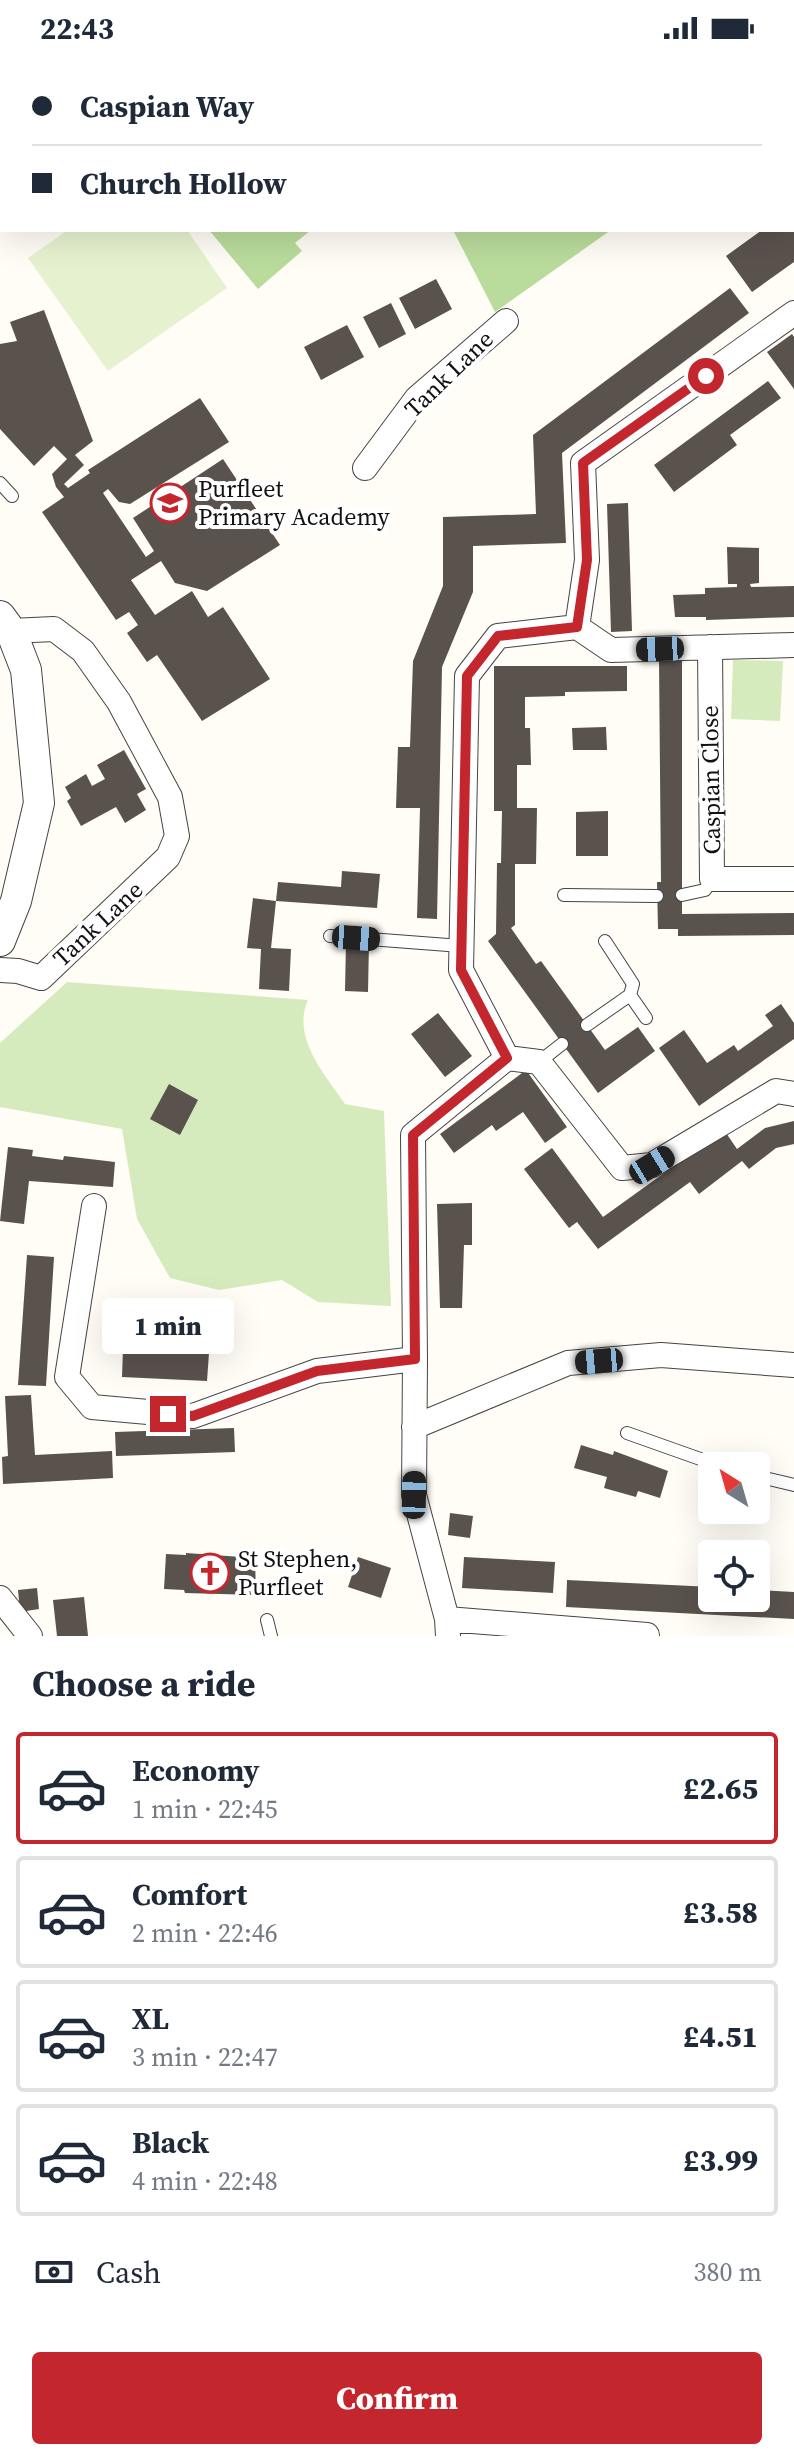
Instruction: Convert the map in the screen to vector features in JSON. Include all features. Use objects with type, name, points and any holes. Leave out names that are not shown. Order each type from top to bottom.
[{"type":"street","points":[[577,627],[587,560],[583,463],[794,313]]},
{"type":"street","name":"Tank Lane","points":[[365,468],[417,398],[506,321]]},
{"type":"street","points":[[0,941],[16,901],[39,803],[26,670],[5,624]]},
{"type":"street","name":"Tank Lane","points":[[0,970],[18,971],[41,978],[168,857],[177,836],[170,797],[154,764],[119,702],[83,651],[54,629],[5,624]]},
{"type":"street","points":[[507,1058],[461,970],[467,676],[498,636],[577,627],[611,650],[794,645]]},
{"type":"street","name":"Caspian Close","points":[[710,647],[712,879],[794,879]]},
{"type":"street","points":[[647,1635],[446,1630],[414,1495],[413,1135],[507,1058],[539,1062],[622,1168],[652,1165],[776,1091],[794,1094]]},
{"type":"street","points":[[94,1206],[67,1377],[92,1407],[193,1416],[317,1371],[415,1359]]},
{"type":"street","points":[[414,1427],[568,1363],[661,1355],[794,1365]]},
{"type":"street","points":[[0,1598],[30,1636]]},
{"type":"lane","points":[[0,483],[12,496]]},
{"type":"lane","points":[[682,895],[705,890],[712,879]]},
{"type":"lane","points":[[564,895],[657,896]]},
{"type":"lane","points":[[330,936],[461,946]]},
{"type":"lane","points":[[587,1025],[630,995],[633,984],[605,941]]},
{"type":"lane","points":[[630,995],[646,1018]]},
{"type":"lane","points":[[539,1062],[562,1044]]},
{"type":"lane","points":[[627,1433],[698,1458]]},
{"type":"lane","points":[[770,1479],[794,1485]]},
{"type":"lane","points":[[267,1620],[271,1636]]},
{"type":"green space","points":[[65,232],[188,232],[227,288],[108,371],[28,258]]},
{"type":"green space","points":[[211,232],[309,232],[295,243],[302,251],[258,289]]},
{"type":"green space","points":[[454,232],[608,232],[495,312]]},
{"type":"green space","points":[[733,660],[783,661],[780,721],[731,719]]},
{"type":"green space","points":[[67,982],[308,1000],[304,1014],[307,1042],[328,1081],[345,1104],[384,1111],[391,1306],[318,1302],[282,1280],[219,1290],[170,1278],[137,1219],[122,1129],[0,1107],[0,1043]]},
{"type":"building","points":[[759,232],[794,232],[794,262],[752,292],[726,256]]},
{"type":"building","points":[[436,279],[452,309],[415,329],[399,298]]},
{"type":"building","points":[[730,288],[749,313],[562,453],[566,543],[473,546],[473,592],[442,667],[437,919],[417,918],[420,808],[396,808],[398,747],[410,747],[413,661],[443,586],[443,517],[536,514],[533,435]]},
{"type":"building","points":[[391,303],[406,334],[379,348],[363,317]]},
{"type":"building","points":[[44,310],[93,441],[75,455],[84,465],[64,484],[68,488],[90,473],[88,470],[200,398],[229,442],[130,504],[119,502],[108,489],[103,493],[146,557],[154,551],[133,518],[223,459],[280,545],[207,591],[175,583],[161,561],[131,580],[155,615],[192,591],[208,617],[223,607],[270,679],[202,721],[157,655],[147,662],[127,633],[138,625],[129,612],[116,620],[42,512],[64,497],[56,487],[52,474],[67,459],[54,446],[34,466],[0,429],[0,344],[17,341],[10,322]]},
{"type":"building","points":[[347,325],[364,357],[321,380],[304,347]]},
{"type":"building","points":[[792,334],[794,337],[794,389],[767,352]]},
{"type":"building","points":[[768,381],[781,398],[730,435],[737,445],[674,492],[654,465]]},
{"type":"building","points":[[628,503],[632,631],[611,632],[607,504]]},
{"type":"building","points":[[727,547],[759,548],[759,583],[750,584],[751,587],[794,586],[794,617],[706,620],[706,617],[675,617],[673,595],[705,594],[705,588],[737,587],[737,584],[728,584]]},
{"type":"building","points":[[659,660],[682,660],[682,914],[794,913],[794,935],[678,936],[678,929],[658,929],[657,882],[661,882]]},
{"type":"building","points":[[494,666],[627,666],[627,691],[565,692],[565,696],[525,697],[525,728],[530,728],[531,765],[517,765],[517,808],[537,808],[536,864],[515,864],[515,925],[511,928],[536,964],[541,961],[605,1050],[638,1027],[655,1051],[598,1093],[488,941],[496,934],[497,863],[501,863],[502,811],[494,811]]},
{"type":"building","points":[[606,727],[607,750],[573,750],[572,728]]},
{"type":"building","points":[[124,750],[146,789],[137,794],[146,810],[125,823],[116,807],[81,826],[67,801],[71,798],[65,787],[86,774],[92,786],[105,779],[97,765]]},
{"type":"building","points":[[608,811],[608,856],[576,856],[576,812]]},
{"type":"building","points":[[342,871],[380,874],[377,908],[276,901],[278,882],[341,887]]},
{"type":"building","points":[[253,898],[276,901],[271,948],[291,949],[289,991],[259,989],[261,949],[247,948]]},
{"type":"building","points":[[346,942],[369,943],[368,992],[345,991]]},
{"type":"building","points":[[781,1004],[794,1023],[794,1039],[699,1106],[659,1048],[684,1030],[707,1063],[734,1045],[738,1051],[773,1026],[765,1015]]},
{"type":"building","points":[[438,1013],[472,1056],[445,1077],[411,1034]]},
{"type":"building","points":[[526,1070],[567,1127],[545,1143],[523,1112],[496,1131],[492,1125],[454,1153],[440,1134]]},
{"type":"building","points":[[169,1084],[198,1100],[180,1135],[150,1119]]},
{"type":"building","points":[[794,1121],[794,1144],[776,1148],[749,1169],[742,1161],[699,1194],[690,1182],[598,1249],[577,1222],[569,1228],[524,1169],[552,1148],[603,1217],[724,1130],[737,1149],[765,1128]]},
{"type":"building","points":[[8,1147],[33,1150],[32,1156],[115,1162],[113,1187],[29,1181],[24,1224],[0,1221]]},
{"type":"building","points":[[472,1203],[472,1245],[464,1245],[462,1308],[440,1308],[437,1204]]},
{"type":"building","points":[[27,1255],[54,1257],[46,1386],[18,1385]]},
{"type":"building","points":[[123,1349],[209,1353],[207,1381],[122,1377]]},
{"type":"building","points":[[31,1395],[35,1455],[112,1451],[113,1478],[3,1484],[2,1457],[8,1456],[5,1396]]},
{"type":"building","points":[[234,1428],[235,1452],[116,1456],[115,1432]]},
{"type":"building","points":[[581,1445],[613,1455],[614,1451],[668,1471],[660,1498],[638,1491],[636,1497],[604,1488],[607,1477],[574,1468]]},
{"type":"building","points":[[450,1513],[473,1516],[470,1538],[448,1535]]},
{"type":"building","name":"St Stephen, Purfleet","points":[[166,1554],[255,1558],[256,1595],[185,1593],[184,1590],[164,1589]]},
{"type":"building","points":[[358,1557],[391,1568],[381,1598],[348,1587]]},
{"type":"building","points":[[464,1557],[555,1562],[553,1593],[462,1588]]},
{"type":"building","points":[[567,1580],[698,1586],[698,1612],[770,1612],[770,1591],[794,1592],[794,1619],[566,1607]]},
{"type":"building","points":[[37,1588],[39,1609],[20,1612],[18,1590]]},
{"type":"building","points":[[84,1597],[88,1636],[57,1636],[53,1600]]},
{"type":"place","name":"Purfleet Primary Academy","points":[[170,503]]},
{"type":"place","name":"St Stephen, Purfleet","points":[[210,1573]]},
{"type":"route","points":[[168,1414],[193,1416],[317,1371],[415,1359],[413,1135],[507,1058],[461,970],[467,676],[498,636],[577,627],[587,560],[583,463],[706,376]]}]
